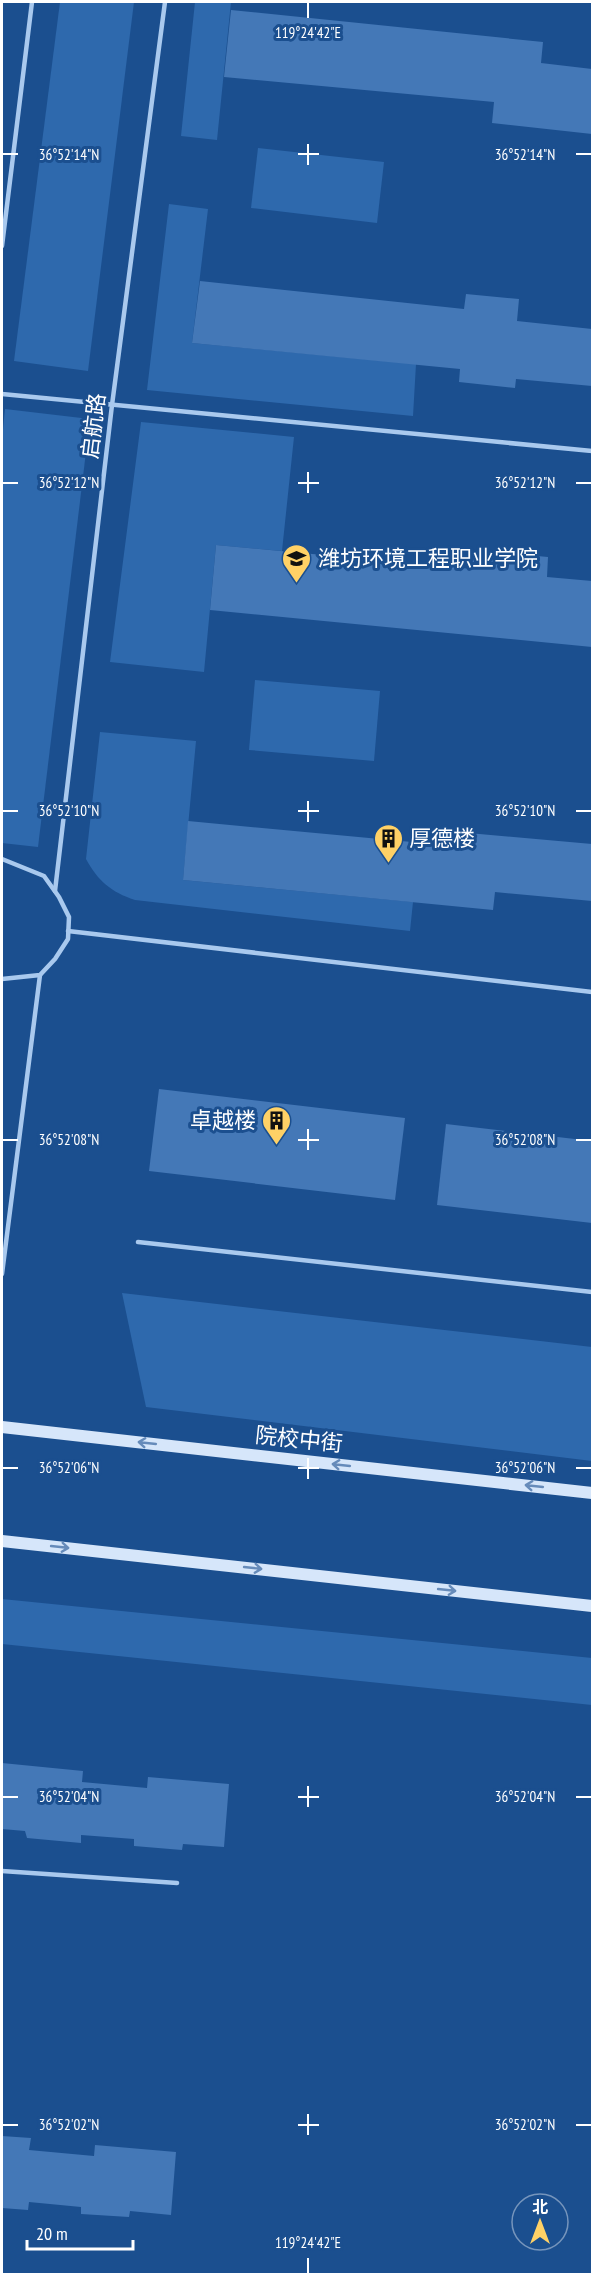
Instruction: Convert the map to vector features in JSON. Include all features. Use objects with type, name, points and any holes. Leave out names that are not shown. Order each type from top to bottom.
[{"type":"main road","name":"院校中街","points":[[2,1427],[592,1493]]},
{"type":"main road","points":[[2,1541],[592,1606]]},
{"type":"lane","points":[[2,246],[32,2]]},
{"type":"lane","name":"启航路","points":[[55,891],[112,405],[165,2]]},
{"type":"lane","points":[[2,394],[592,451]]},
{"type":"lane","points":[[2,860],[44,876],[69,917],[68,939],[55,959],[40,975],[2,1274]]},
{"type":"lane","points":[[68,931],[592,992]]},
{"type":"lane","points":[[2,979],[40,975]]},
{"type":"lane","points":[[138,1242],[592,1292]]},
{"type":"lane","points":[[2,1871],[177,1883]]},
{"type":"shaded area","points":[[60,2],[134,2],[88,371],[14,361]]},
{"type":"shaded area","points":[[195,2],[231,2],[217,140],[181,136]]},
{"type":"shaded area","points":[[258,148],[384,162],[377,223],[251,208]]},
{"type":"shaded area","points":[[169,204],[208,209],[192,343],[416,364],[413,416],[147,390]]},
{"type":"shaded area","points":[[5,409],[90,419],[38,847],[2,843],[2,439]]},
{"type":"shaded area","points":[[141,422],[294,437],[282,551],[216,545],[204,672],[110,662]]},
{"type":"shaded area","points":[[255,680],[380,691],[374,761],[249,750]]},
{"type":"shaded area","points":[[100,732],[196,741],[183,880],[413,902],[410,931],[135,900],[112,889],[100,880],[86,859]]},
{"type":"shaded area","points":[[122,1293],[592,1347],[592,1461],[146,1407]]},
{"type":"shaded area","points":[[2,1599],[592,1658],[592,1705],[2,1644]]},
{"type":"building","points":[[231,10],[543,42],[541,63],[592,69],[592,134],[492,123],[494,102],[224,77]]},
{"type":"building","points":[[200,281],[464,309],[466,294],[519,299],[517,321],[592,329],[592,386],[516,379],[515,388],[459,382],[460,369],[192,343]]},
{"type":"building","points":[[216,545],[472,569],[474,550],[548,557],[547,577],[592,581],[592,647],[210,610]]},
{"type":"building","name":"厚德楼","points":[[188,821],[444,845],[446,831],[592,844],[592,901],[495,892],[493,910],[183,880]]},
{"type":"building","name":"卓越楼","points":[[159,1089],[405,1118],[395,1200],[149,1171]]},
{"type":"building","points":[[446,1124],[592,1141],[592,1223],[437,1205]]},
{"type":"building","points":[[2,1763],[83,1771],[82,1782],[147,1788],[148,1777],[229,1784],[224,1847],[183,1844],[182,1850],[134,1846],[134,1839],[81,1835],[81,1843],[27,1838],[25,1831],[2,1829]]},
{"type":"building","points":[[2,2136],[31,2138],[29,2150],[94,2156],[95,2145],[176,2152],[171,2215],[130,2211],[129,2217],[81,2214],[81,2207],[29,2202],[28,2210],[2,2208]]},
{"type":"place","name":"潍坊环境工程职业学院","points":[[297,584]]},
{"type":"place","name":"厚德楼","points":[[388,864]]},
{"type":"place","name":"卓越楼","points":[[277,1146]]}]
